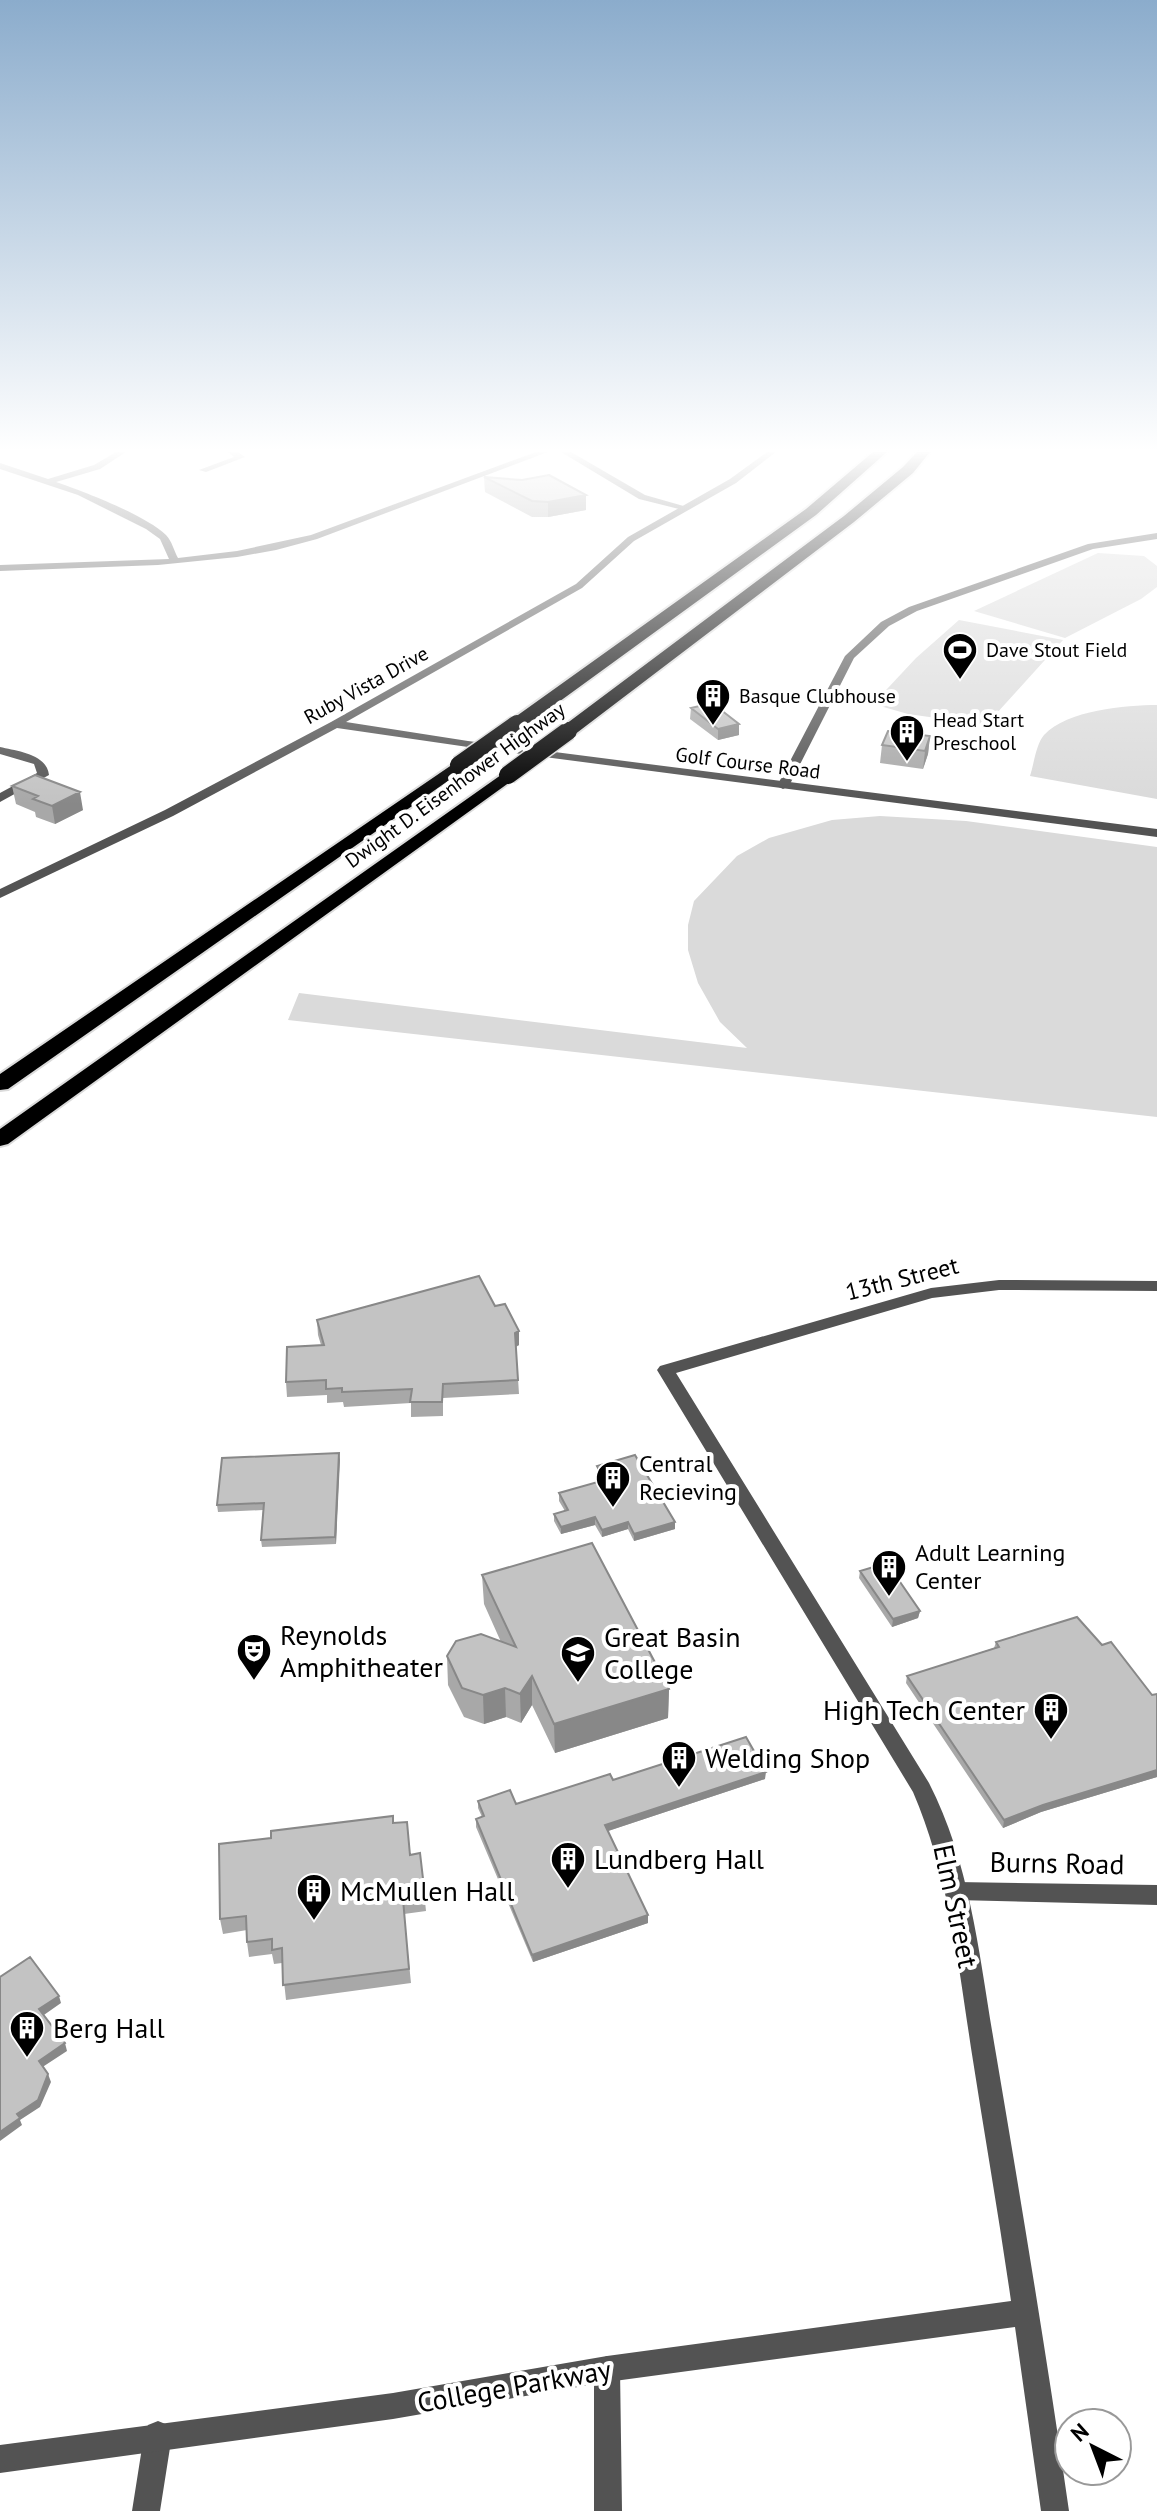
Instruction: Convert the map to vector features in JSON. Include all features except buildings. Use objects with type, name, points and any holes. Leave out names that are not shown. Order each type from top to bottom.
[{"type":"highway","name":"Dwight D. Eisenhower Highway","points":[[0,1084],[459,765],[732,569]]},
{"type":"highway","name":"Dwight D. Eisenhower Highway","points":[[0,1139],[508,775],[782,569]]},
{"type":"street","name":"Ruby Vista Drive","points":[[3,889],[169,813],[335,724],[579,586],[598,569]]},
{"type":"street","points":[[783,786],[850,656],[885,624],[913,609],[1026,569]]},
{"type":"street","points":[[368,706],[374,718],[385,726],[468,744]]},
{"type":"street","name":"Golf Course Road","points":[[335,724],[783,786],[1157,833]]},
{"type":"street","points":[[0,750],[29,758],[43,769],[43,775],[0,798]]},
{"type":"street","name":"13th Street","points":[[666,1370],[931,1293],[970,1286],[1157,1286]]},
{"type":"street","name":"Elm Street","points":[[666,1370],[922,1789],[938,1821],[956,1891],[1027,2312],[1055,2511]]},
{"type":"street","name":"Burns Road","points":[[956,1891],[1157,1895]]},
{"type":"street","name":"College Parkway","points":[[0,2459],[158,2435],[393,2406],[607,2369],[1027,2312]]},
{"type":"street","points":[[607,2369],[608,2511]]},
{"type":"street","points":[[146,2511],[158,2435]]},
{"type":"shaded area","points":[[1063,569],[1157,569],[1157,587],[1141,599],[1065,638],[974,611]]},
{"type":"shaded area","name":"Dave Stout Field","points":[[959,620],[1063,640],[986,725],[908,714],[873,704],[916,658]]},
{"type":"shaded area","points":[[1157,705],[1157,799],[1030,776],[1041,739],[1054,727],[1098,711]]},
{"type":"shaded area","points":[[880,816],[966,821],[1157,847],[1157,1117],[288,1020],[299,993],[747,1048],[720,1022],[698,983],[688,950],[688,925],[694,901],[737,856],[769,838],[832,820]]},
{"type":"place","name":"Dave Stout Field","points":[[960,681]]},
{"type":"place","name":"Basque Clubhouse","points":[[713,727]]},
{"type":"place","name":"Head Start Preschool","points":[[907,763]]},
{"type":"place","name":"Central Recieving","points":[[613,1509]]},
{"type":"place","name":"Adult Learning Center","points":[[889,1598]]},
{"type":"place","name":"Reynolds Amphitheater","points":[[254,1682]]},
{"type":"place","name":"Great Basin College","points":[[578,1684]]},
{"type":"place","name":"High Tech Center","points":[[1051,1741]]},
{"type":"place","name":"Welding Shop","points":[[679,1789]]},
{"type":"place","name":"Lundberg Hall","points":[[568,1890]]},
{"type":"place","name":"McMullen Hall","points":[[314,1922]]},
{"type":"place","name":"Berg Hall","points":[[27,2059]]}]
